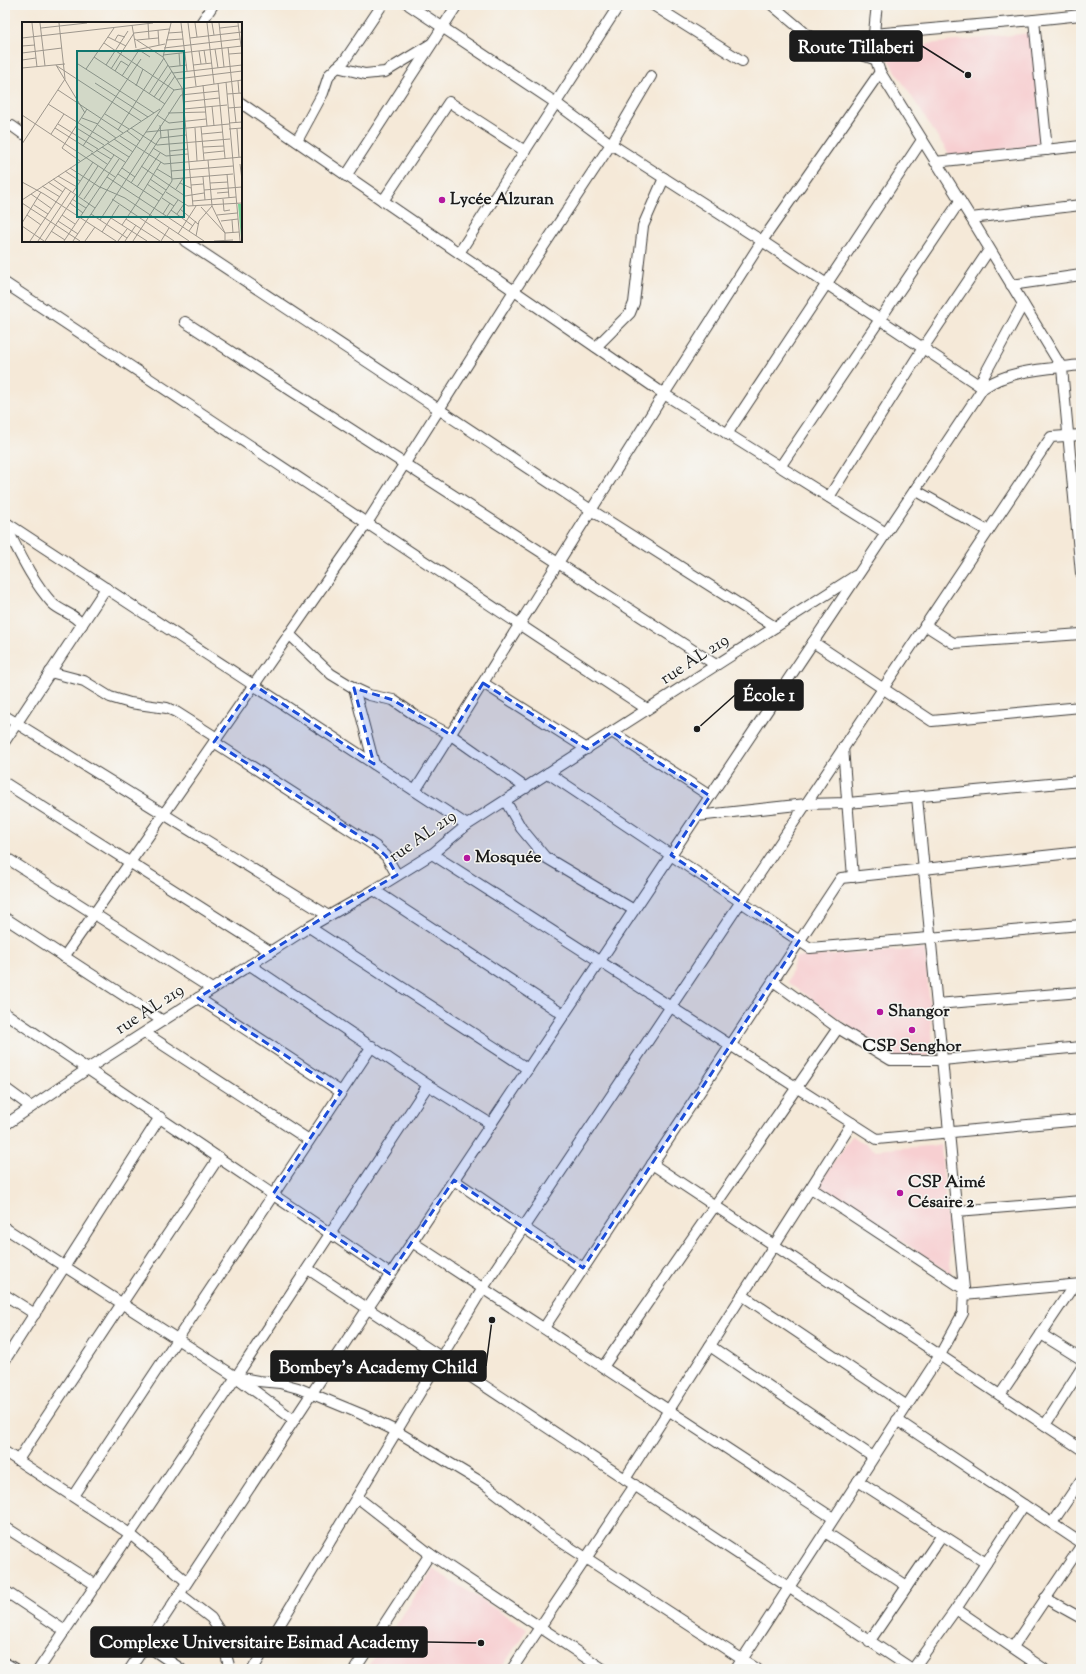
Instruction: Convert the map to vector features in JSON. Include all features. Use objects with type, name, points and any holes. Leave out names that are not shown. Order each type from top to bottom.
[{"type":"street","points":[[202,22],[213,5]]},
{"type":"street","points":[[297,141],[323,93],[329,76],[345,60],[382,5]]},
{"type":"street","points":[[408,5],[556,103],[611,144],[827,283],[981,386]]},
{"type":"street","points":[[346,176],[457,5]]},
{"type":"street","points":[[459,253],[619,5]]},
{"type":"street","points":[[653,5],[742,61]]},
{"type":"street","points":[[772,5],[810,38],[874,59]]},
{"type":"street","points":[[877,5],[873,34],[874,59],[880,72],[1062,368],[1068,436],[1078,516],[1081,573]]},
{"type":"street","points":[[873,34],[1081,15]]},
{"type":"street","points":[[1034,20],[1047,150]]},
{"type":"street","points":[[337,67],[365,74],[385,72],[433,43]]},
{"type":"street","points":[[416,791],[591,510],[762,241],[880,72]]},
{"type":"street","points":[[64,957],[366,522],[514,291],[611,144],[651,76]]},
{"type":"street","points":[[383,201],[449,102],[525,151]]},
{"type":"street","points":[[242,104],[664,394],[886,533]]},
{"type":"street","points":[[12,126],[22,133]]},
{"type":"street","points":[[727,434],[922,140]]},
{"type":"street","points":[[935,162],[1081,146]]},
{"type":"street","points":[[596,347],[630,313],[634,303],[643,226],[664,178]]},
{"type":"street","points":[[780,467],[960,201]]},
{"type":"street","points":[[971,218],[1081,205]]},
{"type":"street","points":[[187,242],[591,510],[775,627]]},
{"type":"street","points":[[828,497],[923,348],[989,250]]},
{"type":"street","points":[[1011,284],[1081,276]]},
{"type":"street","points":[[5,283],[647,709]]},
{"type":"street","points":[[130,1669],[390,1274],[915,490],[981,386],[1023,304]]},
{"type":"street","points":[[185,322],[716,665]]},
{"type":"street","points":[[981,386],[993,381],[1026,372],[1081,365]]},
{"type":"street","points":[[253,1669],[483,1288],[1050,437],[1081,435]]},
{"type":"street","points":[[915,490],[988,531]]},
{"type":"street","points":[[5,522],[467,825]]},
{"type":"street","points":[[5,525],[29,571],[42,590],[53,604],[78,618],[82,625]]},
{"type":"street","name":"rue AL 219","points":[[5,1125],[89,1068],[327,915],[374,890],[432,854],[467,825],[506,802],[586,748],[858,574]]},
{"type":"street","points":[[5,741],[106,588]]},
{"type":"street","points":[[925,625],[953,643],[1081,634]]},
{"type":"street","points":[[289,634],[331,674],[369,695],[392,700],[422,720],[451,735],[526,788]]},
{"type":"street","points":[[813,642],[932,721],[1081,707]]},
{"type":"street","points":[[50,672],[84,681],[110,697],[168,708],[176,712],[375,846],[386,856],[397,875]]},
{"type":"street","points":[[483,683],[586,748]]},
{"type":"street","points":[[354,688],[374,764]]},
{"type":"street","points":[[5,716],[327,915]]},
{"type":"street","points":[[612,732],[710,796]]},
{"type":"street","points":[[843,747],[853,877]]},
{"type":"street","points":[[548,774],[810,948],[1081,925]]},
{"type":"street","points":[[697,816],[806,804],[848,803],[1081,781]]},
{"type":"street","points":[[5,783],[271,952]]},
{"type":"street","points":[[736,1669],[940,1355],[963,1313],[964,1292],[957,1211],[917,797]]},
{"type":"street","points":[[506,802],[521,828],[545,857],[634,910]]},
{"type":"street","points":[[544,1328],[841,878],[1081,852]]},
{"type":"street","points":[[432,854],[877,1139],[1081,1120]]},
{"type":"street","points":[[5,857],[212,989]]},
{"type":"street","points":[[374,890],[564,1015]]},
{"type":"street","points":[[5,918],[163,1021]]},
{"type":"street","points":[[309,927],[528,1069]]},
{"type":"street","points":[[250,965],[428,1085],[491,1124]]},
{"type":"street","points":[[773,981],[838,1028],[891,1060],[942,1060],[1081,1047]]},
{"type":"street","points":[[937,1004],[1081,992]]},
{"type":"street","points":[[198,998],[341,1092]]},
{"type":"street","points":[[5,1013],[89,1068],[390,1274]]},
{"type":"street","points":[[604,1367],[838,1028]]},
{"type":"street","points":[[145,1033],[310,1140]]},
{"type":"street","points":[[73,1496],[372,1046]]},
{"type":"street","points":[[39,1669],[236,1377],[428,1085]]},
{"type":"street","points":[[5,1088],[31,1108]]},
{"type":"street","points":[[5,1360],[66,1267],[160,1117]]},
{"type":"street","points":[[625,1479],[852,1123]]},
{"type":"street","points":[[18,1460],[219,1157]]},
{"type":"street","points":[[652,1164],[1081,1449]]},
{"type":"street","points":[[454,1180],[583,1268]]},
{"type":"street","points":[[811,1188],[964,1292],[1077,1285]]},
{"type":"street","points":[[957,1211],[1081,1201]]},
{"type":"street","points":[[5,1228],[236,1377],[294,1420]]},
{"type":"street","points":[[412,1242],[833,1518]]},
{"type":"street","points":[[308,1268],[441,1358],[789,1587],[909,1668],[956,1609],[1024,1505]]},
{"type":"street","points":[[1000,1395],[1041,1334],[1077,1285]]},
{"type":"street","points":[[5,1295],[35,1314]]},
{"type":"street","points":[[742,1296],[907,1406]]},
{"type":"street","points":[[1041,1334],[1081,1359]]},
{"type":"street","points":[[710,1346],[873,1457]]},
{"type":"street","points":[[1045,1425],[1081,1369]]},
{"type":"street","points":[[236,1377],[280,1383],[312,1393],[396,1431],[486,1485],[546,1532],[757,1669]]},
{"type":"street","points":[[898,1420],[1024,1505],[1052,1522],[1081,1543]]},
{"type":"street","points":[[5,1452],[130,1534],[187,1582]]},
{"type":"street","points":[[1052,1522],[1081,1480]]},
{"type":"street","points":[[858,1481],[986,1563]]},
{"type":"street","points":[[512,1669],[635,1485]]},
{"type":"street","points":[[357,1497],[430,1554],[602,1669]]},
{"type":"street","points":[[5,1527],[96,1585]]},
{"type":"street","points":[[825,1532],[907,1586]]},
{"type":"street","points":[[869,1642],[942,1536]]},
{"type":"street","points":[[1013,1647],[1081,1546]]},
{"type":"street","points":[[355,1669],[430,1554]]},
{"type":"street","points":[[5,1591],[65,1631]]},
{"type":"street","points":[[180,1594],[211,1618],[219,1630],[230,1669]]},
{"type":"street","points":[[1046,1598],[1081,1618]]},
{"type":"street","points":[[956,1609],[1044,1669]]},
{"type":"street","points":[[146,1645],[181,1669]]},
{"type":"street","points":[[5,1663],[15,1669]]},
{"type":"highlighted area","points":[[483,683],[587,749],[612,732],[710,796],[671,855],[799,941],[583,1268],[454,1180],[390,1274],[273,1194],[341,1092],[198,998],[327,915],[397,875],[386,856],[375,846],[214,742],[254,685],[374,764],[354,688],[393,700],[451,735]]},
{"type":"shaded area","points":[[1031,33],[1042,146],[950,156],[881,49]]},
{"type":"shaded area","name":"Shangor","points":[[925,949],[934,1055],[896,1060],[788,982],[796,957]]},
{"type":"shaded area","points":[[852,1136],[875,1150],[941,1145],[951,1274],[818,1185]]},
{"type":"shaded area","points":[[433,1569],[527,1629],[501,1669],[367,1669]]},
{"type":"place","name":"Route Tillaberi","points":[[968,75]]},
{"type":"place","name":"Lycée Alzuran","points":[[442,200]]},
{"type":"place","name":"École 1","points":[[697,729]]},
{"type":"place","name":"Mosquée","points":[[467,858]]},
{"type":"place","name":"Shangor","points":[[880,1012]]},
{"type":"place","name":"CSP Senghor","points":[[912,1030]]},
{"type":"place","name":"CSP Aimé Césaire 2","points":[[900,1193]]},
{"type":"place","name":"Bombey's Academy Child","points":[[492,1320]]},
{"type":"place","name":"Complexe Universitaire Esimad Academy","points":[[481,1643]]}]
